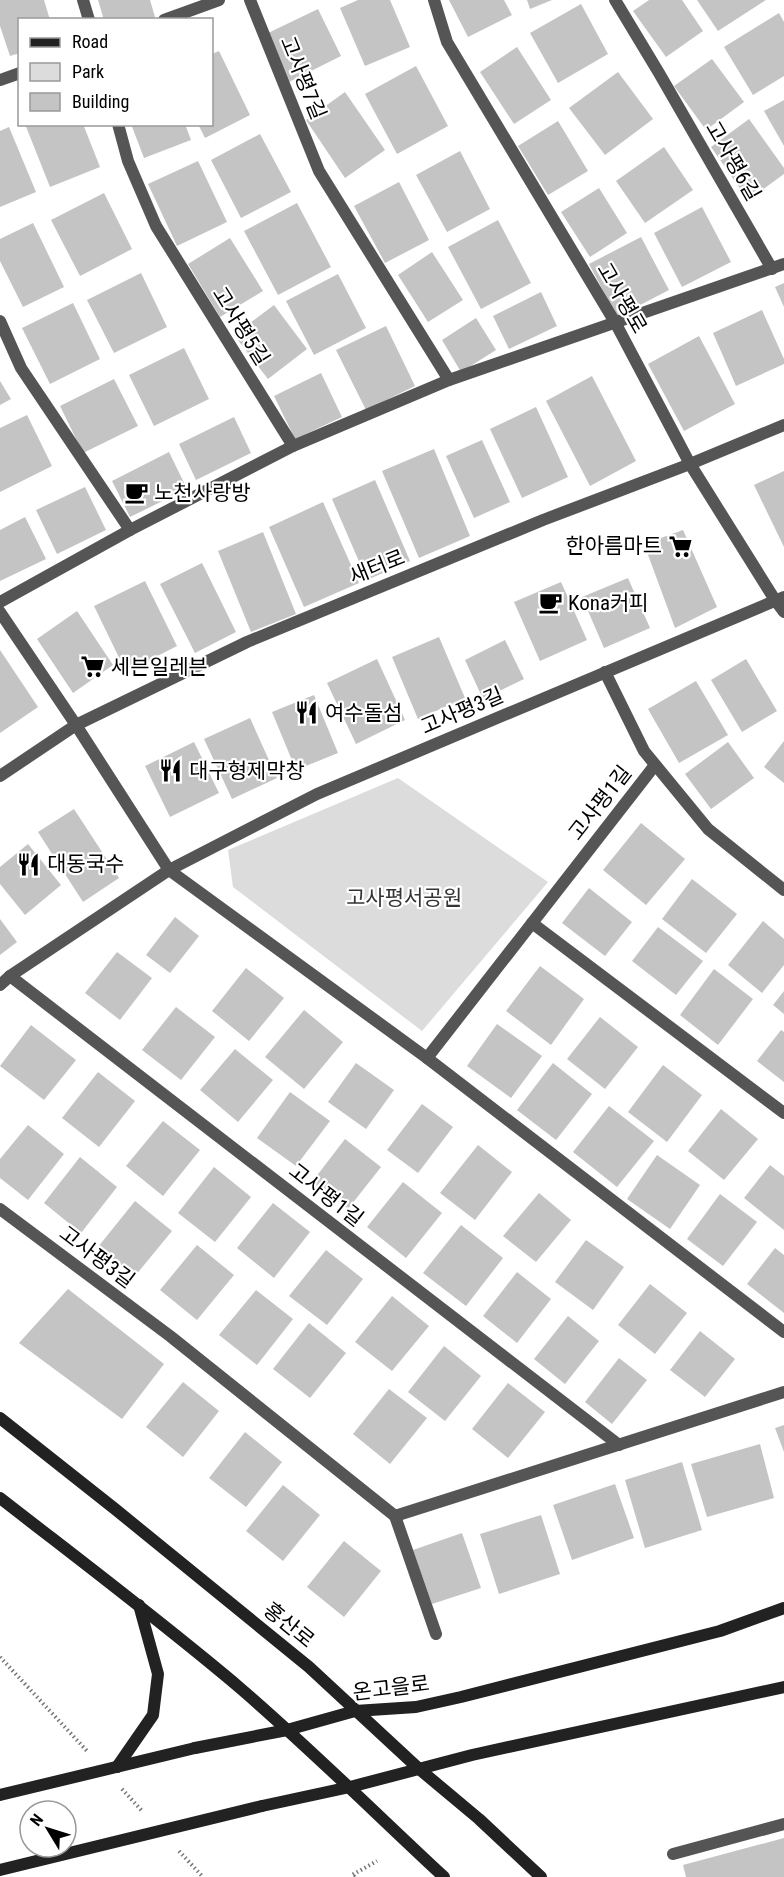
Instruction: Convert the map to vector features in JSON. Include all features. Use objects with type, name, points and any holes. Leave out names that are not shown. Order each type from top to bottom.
[{"type":"street","points":[[83,0],[88,18]]},
{"type":"street","points":[[170,18],[219,0]]},
{"type":"street","name":"고사평7길","points":[[250,0],[320,171],[449,380]]},
{"type":"street","name":"고사평로","points":[[434,0],[447,42],[616,324],[690,464],[779,599],[784,612]]},
{"type":"street","name":"고사평6길","points":[[615,0],[772,270]]},
{"type":"street","points":[[0,80],[18,74]]},
{"type":"street","name":"고사평5길","points":[[119,126],[128,161],[156,226],[293,446]]},
{"type":"street","points":[[0,602],[130,530],[293,446],[449,380],[784,264]]},
{"type":"street","points":[[0,321],[21,369],[130,530]]},
{"type":"street","name":"새터로","points":[[0,776],[76,725],[247,642],[543,520],[690,464],[784,425]]},
{"type":"street","name":"고사평3길","points":[[0,985],[10,976],[169,870],[317,794],[779,599]]},
{"type":"street","points":[[0,612],[169,870],[427,1058],[784,1332]]},
{"type":"street","name":"고사평1길","points":[[605,672],[644,751],[655,765],[708,829],[784,890]]},
{"type":"street","name":"고사평1길","points":[[427,1058],[655,765]]},
{"type":"street","points":[[532,923],[784,1113]]},
{"type":"street","name":"고사평1길","points":[[10,976],[619,1445]]},
{"type":"street","name":"고사평3길","points":[[0,1209],[170,1336],[395,1516]]},
{"type":"street","points":[[436,1634],[395,1516],[784,1392]]},
{"type":"street","name":"홍산로","points":[[0,1418],[300,1660],[541,1877]]},
{"type":"street","points":[[0,1498],[139,1605],[287,1730],[444,1877]]},
{"type":"street","points":[[117,1767],[153,1715],[158,1674],[139,1605]]},
{"type":"street","name":"온고을로","points":[[0,1795],[195,1748],[287,1730],[355,1711],[416,1707],[460,1697],[720,1631],[784,1608]]},
{"type":"street","points":[[0,1870],[262,1806],[350,1787],[418,1768],[784,1687]]},
{"type":"street","points":[[673,1854],[784,1824]]},
{"type":"path","points":[[352,1876],[377,1861]]},
{"type":"green space","name":"고사평서공원","points":[[398,778],[548,882],[422,1031],[233,887],[228,850]]},
{"type":"building","points":[[0,0],[44,0],[49,18],[18,18],[18,54],[10,56],[0,26]]},
{"type":"building","points":[[98,0],[150,0],[155,17],[153,18],[103,18]]},
{"type":"building","points":[[358,0],[390,0],[410,47],[365,66],[340,8]]},
{"type":"building","points":[[449,0],[504,0],[512,15],[468,37]]},
{"type":"building","points":[[527,0],[552,0],[530,9]]},
{"type":"building","points":[[649,0],[682,0],[703,31],[666,57],[633,11]]},
{"type":"building","points":[[697,0],[766,0],[718,31]]},
{"type":"building","points":[[581,4],[608,54],[558,83],[530,33]]},
{"type":"building","points":[[318,9],[341,56],[289,82],[266,34]]},
{"type":"building","points":[[779,13],[784,22],[784,76],[753,95],[724,47]]},
{"type":"building","points":[[517,47],[551,100],[514,124],[480,72]]},
{"type":"building","points":[[219,51],[250,115],[205,138],[199,126],[213,126],[213,54]]},
{"type":"building","points":[[712,59],[744,102],[706,130],[674,86]]},
{"type":"building","points":[[416,66],[448,126],[397,154],[365,94]]},
{"type":"building","points":[[618,72],[653,119],[605,155],[569,108]]},
{"type":"building","points":[[345,92],[385,150],[345,178],[306,120]]},
{"type":"building","points":[[784,100],[784,146],[764,111]]},
{"type":"building","points":[[749,119],[784,168],[784,174],[748,200],[711,147]]},
{"type":"building","points":[[558,121],[588,171],[548,195],[518,146]]},
{"type":"building","points":[[26,126],[84,126],[100,167],[50,187]]},
{"type":"building","points":[[132,126],[186,126],[191,140],[144,158]]},
{"type":"building","points":[[9,127],[36,192],[0,207],[0,131]]},
{"type":"building","points":[[260,134],[291,192],[241,218],[211,160]]},
{"type":"building","points":[[664,147],[693,190],[645,223],[616,181]]},
{"type":"building","points":[[460,151],[490,209],[447,232],[416,175]]},
{"type":"building","points":[[198,161],[227,222],[177,246],[148,184]]},
{"type":"building","points":[[399,182],[429,240],[385,263],[354,206]]},
{"type":"building","points":[[599,188],[627,233],[590,257],[561,212]]},
{"type":"building","points":[[104,193],[132,249],[80,276],[51,220]]},
{"type":"building","points":[[297,203],[331,267],[278,295],[244,231]]},
{"type":"building","points":[[702,207],[731,262],[682,287],[654,233]]},
{"type":"building","points":[[498,220],[531,283],[481,309],[448,247]]},
{"type":"building","points":[[33,223],[64,287],[23,307],[0,261],[0,239]]},
{"type":"building","points":[[641,237],[669,290],[617,317],[589,264]]},
{"type":"building","points":[[230,238],[263,291],[220,317],[188,264]]},
{"type":"building","points":[[432,252],[463,300],[428,322],[398,275]]},
{"type":"building","points":[[141,273],[167,327],[114,353],[87,300]]},
{"type":"building","points":[[338,274],[366,328],[314,355],[286,301]]},
{"type":"building","points":[[784,283],[784,307],[775,287]]},
{"type":"building","points":[[541,292],[557,326],[509,349],[493,316]]},
{"type":"building","points":[[73,303],[100,359],[50,384],[22,328]]},
{"type":"building","points":[[274,305],[307,349],[268,379],[234,335]]},
{"type":"building","points":[[762,310],[784,359],[784,364],[736,386],[713,333]]},
{"type":"building","points":[[476,318],[496,350],[461,372],[442,340]]},
{"type":"building","points":[[386,326],[415,386],[366,410],[336,350]]},
{"type":"building","points":[[699,336],[735,404],[684,431],[648,364]]},
{"type":"building","points":[[184,348],[209,399],[154,426],[129,375]]},
{"type":"building","points":[[321,373],[342,417],[295,439],[274,396]]},
{"type":"building","points":[[592,376],[636,461],[590,486],[546,401]]},
{"type":"building","points":[[114,379],[138,426],[83,453],[60,406]]},
{"type":"building","points":[[0,381],[11,399],[0,405]]},
{"type":"building","points":[[536,407],[568,477],[522,498],[490,429]]},
{"type":"building","points":[[27,415],[52,466],[0,492],[0,428]]},
{"type":"building","points":[[234,417],[251,453],[196,480],[179,444]]},
{"type":"building","points":[[482,440],[510,502],[474,518],[446,456]]},
{"type":"building","points":[[434,449],[470,536],[419,558],[382,471]]},
{"type":"building","points":[[169,452],[187,489],[130,517],[112,481]]},
{"type":"building","points":[[784,471],[784,547],[754,485]]},
{"type":"building","points":[[375,480],[410,561],[367,580],[332,499]]},
{"type":"building","points":[[85,487],[106,530],[57,554],[36,510]]},
{"type":"building","points":[[323,502],[359,583],[304,607],[269,527]]},
{"type":"building","points":[[25,517],[46,559],[0,581],[0,530]]},
{"type":"building","points":[[683,530],[717,607],[675,628],[644,544]]},
{"type":"building","points":[[263,532],[296,614],[251,632],[218,551]]},
{"type":"building","points":[[202,563],[236,632],[195,653],[160,584]]},
{"type":"building","points":[[628,578],[650,628],[604,648],[582,597]]},
{"type":"building","points":[[145,581],[177,646],[126,672],[94,606]]},
{"type":"building","points":[[561,582],[587,640],[540,661],[514,602]]},
{"type":"building","points":[[77,611],[113,665],[73,693],[37,639]]},
{"type":"building","points":[[439,637],[465,698],[418,719],[392,657]]},
{"type":"building","points":[[505,640],[524,679],[483,699],[465,660]]},
{"type":"building","points":[[0,650],[38,707],[0,733]]},
{"type":"building","points":[[377,659],[405,720],[356,744],[327,683]]},
{"type":"building","points":[[746,659],[777,711],[742,732],[711,680]]},
{"type":"building","points":[[696,681],[728,735],[679,763],[648,709]]},
{"type":"building","points":[[314,695],[338,753],[296,770],[272,712]]},
{"type":"building","points":[[250,718],[277,778],[232,799],[204,739]]},
{"type":"building","points":[[784,741],[784,783],[764,767]]},
{"type":"building","points":[[194,742],[219,793],[170,817],[145,766]]},
{"type":"building","points":[[728,742],[754,778],[711,809],[685,774]]},
{"type":"building","points":[[74,809],[119,878],[83,902],[38,832]]},
{"type":"building","points":[[641,823],[685,859],[646,905],[603,870]]},
{"type":"building","points":[[28,844],[61,885],[25,915],[0,884],[0,867]]},
{"type":"building","points":[[692,879],[737,914],[706,953],[662,919]]},
{"type":"building","points":[[589,888],[632,922],[605,956],[562,923]]},
{"type":"building","points":[[175,917],[199,936],[170,973],[146,955]]},
{"type":"building","points":[[0,919],[17,942],[0,955]]},
{"type":"building","points":[[763,921],[784,939],[784,965],[762,993],[728,965]]},
{"type":"building","points":[[658,927],[703,961],[676,995],[632,961]]},
{"type":"building","points":[[117,952],[152,978],[120,1020],[85,993]]},
{"type":"building","points":[[540,966],[584,999],[551,1045],[506,1011]]},
{"type":"building","points":[[246,968],[284,998],[249,1041],[212,1011]]},
{"type":"building","points":[[714,969],[753,999],[718,1045],[680,1015]]},
{"type":"building","points":[[784,991],[784,1014],[773,1005]]},
{"type":"building","points":[[176,1007],[215,1037],[181,1080],[142,1050]]},
{"type":"building","points":[[304,1010],[343,1042],[304,1089],[265,1057]]},
{"type":"building","points":[[600,1017],[638,1047],[605,1089],[567,1059]]},
{"type":"building","points":[[497,1024],[542,1056],[511,1098],[467,1066]]},
{"type":"building","points":[[31,1025],[76,1060],[44,1100],[0,1066]]},
{"type":"building","points":[[781,1030],[784,1032],[784,1082],[757,1061]]},
{"type":"building","points":[[235,1049],[273,1080],[238,1122],[200,1090]]},
{"type":"building","points":[[356,1063],[394,1090],[366,1129],[328,1102]]},
{"type":"building","points":[[553,1063],[592,1094],[556,1140],[517,1110]]},
{"type":"building","points":[[663,1065],[702,1095],[667,1142],[628,1112]]},
{"type":"building","points":[[98,1072],[135,1101],[99,1147],[62,1118]]},
{"type":"building","points":[[290,1092],[330,1121],[296,1166],[257,1138]]},
{"type":"building","points":[[422,1104],[453,1127],[418,1173],[387,1150]]},
{"type":"building","points":[[609,1106],[654,1141],[617,1187],[573,1152]]},
{"type":"building","points":[[721,1109],[758,1139],[724,1180],[688,1151]]},
{"type":"building","points":[[163,1121],[200,1150],[163,1196],[126,1166]]},
{"type":"building","points":[[28,1125],[64,1154],[28,1200],[0,1178],[0,1159]]},
{"type":"building","points":[[345,1139],[381,1167],[348,1209],[312,1182]]},
{"type":"building","points":[[478,1145],[512,1172],[475,1220],[440,1193]]},
{"type":"building","points":[[657,1155],[700,1185],[670,1229],[627,1199]]},
{"type":"building","points":[[80,1157],[117,1187],[81,1233],[44,1203]]},
{"type":"building","points":[[770,1165],[784,1176],[784,1230],[744,1198]]},
{"type":"building","points":[[214,1167],[251,1197],[215,1242],[178,1213]]},
{"type":"building","points":[[403,1182],[442,1213],[406,1258],[367,1227]]},
{"type":"building","points":[[539,1193],[571,1220],[536,1262],[503,1236]]},
{"type":"building","points":[[720,1194],[757,1222],[723,1266],[687,1239]]},
{"type":"building","points":[[135,1201],[172,1231],[135,1276],[98,1247]]},
{"type":"building","points":[[273,1203],[310,1232],[274,1278],[237,1248]]},
{"type":"building","points":[[461,1225],[503,1258],[466,1306],[423,1273]]},
{"type":"building","points":[[586,1240],[624,1267],[593,1310],[555,1282]]},
{"type":"building","points":[[197,1245],[234,1275],[197,1320],[160,1290]]},
{"type":"building","points":[[775,1248],[784,1255],[784,1313],[747,1284]]},
{"type":"building","points":[[326,1250],[363,1279],[327,1325],[289,1296]]},
{"type":"building","points":[[517,1272],[551,1299],[517,1343],[483,1316]]},
{"type":"building","points":[[650,1284],[687,1313],[655,1354],[618,1325]]},
{"type":"building","points":[[68,1289],[164,1364],[122,1419],[19,1343]]},
{"type":"building","points":[[256,1290],[293,1319],[257,1365],[219,1335]]},
{"type":"building","points":[[392,1296],[429,1326],[392,1371],[355,1342]]},
{"type":"building","points":[[568,1316],[599,1341],[565,1384],[534,1359]]},
{"type":"building","points":[[309,1323],[346,1353],[310,1398],[273,1369]]},
{"type":"building","points":[[700,1331],[735,1359],[705,1397],[670,1370]]},
{"type":"building","points":[[444,1346],[481,1376],[445,1421],[408,1392]]},
{"type":"building","points":[[619,1358],[647,1380],[612,1424],[585,1402]]},
{"type":"building","points":[[183,1382],[219,1411],[183,1457],[146,1427]]},
{"type":"building","points":[[508,1383],[545,1412],[508,1458],[472,1429]]},
{"type":"building","points":[[389,1389],[427,1418],[390,1464],[353,1434]]},
{"type":"building","points":[[784,1425],[784,1452],[775,1428]]},
{"type":"building","points":[[245,1432],[282,1462],[246,1507],[209,1478]]},
{"type":"building","points":[[760,1444],[774,1498],[707,1517],[691,1464]]},
{"type":"building","points":[[682,1462],[702,1530],[645,1548],[625,1480]]},
{"type":"building","points":[[615,1484],[634,1538],[572,1560],[553,1505]]},
{"type":"building","points":[[283,1485],[320,1515],[283,1561],[246,1531]]},
{"type":"building","points":[[541,1515],[560,1574],[499,1594],[480,1534]]},
{"type":"building","points":[[462,1533],[481,1588],[432,1604],[413,1550]]},
{"type":"building","points":[[344,1541],[381,1571],[344,1617],[307,1587]]},
{"type":"building","points":[[784,1838],[784,1877],[686,1877],[683,1865]]},
{"type":"place","name":"노천사랑방","points":[[136,493]]},
{"type":"place","name":"한아름마트","points":[[680,546]]},
{"type":"place","name":"Kona커피","points":[[550,603]]},
{"type":"place","name":"세븐일레븐","points":[[93,667]]},
{"type":"place","name":"여수돌섬","points":[[307,713]]},
{"type":"place","name":"대구형제막창","points":[[171,771]]},
{"type":"place","name":"대동국수","points":[[29,864]]}]
